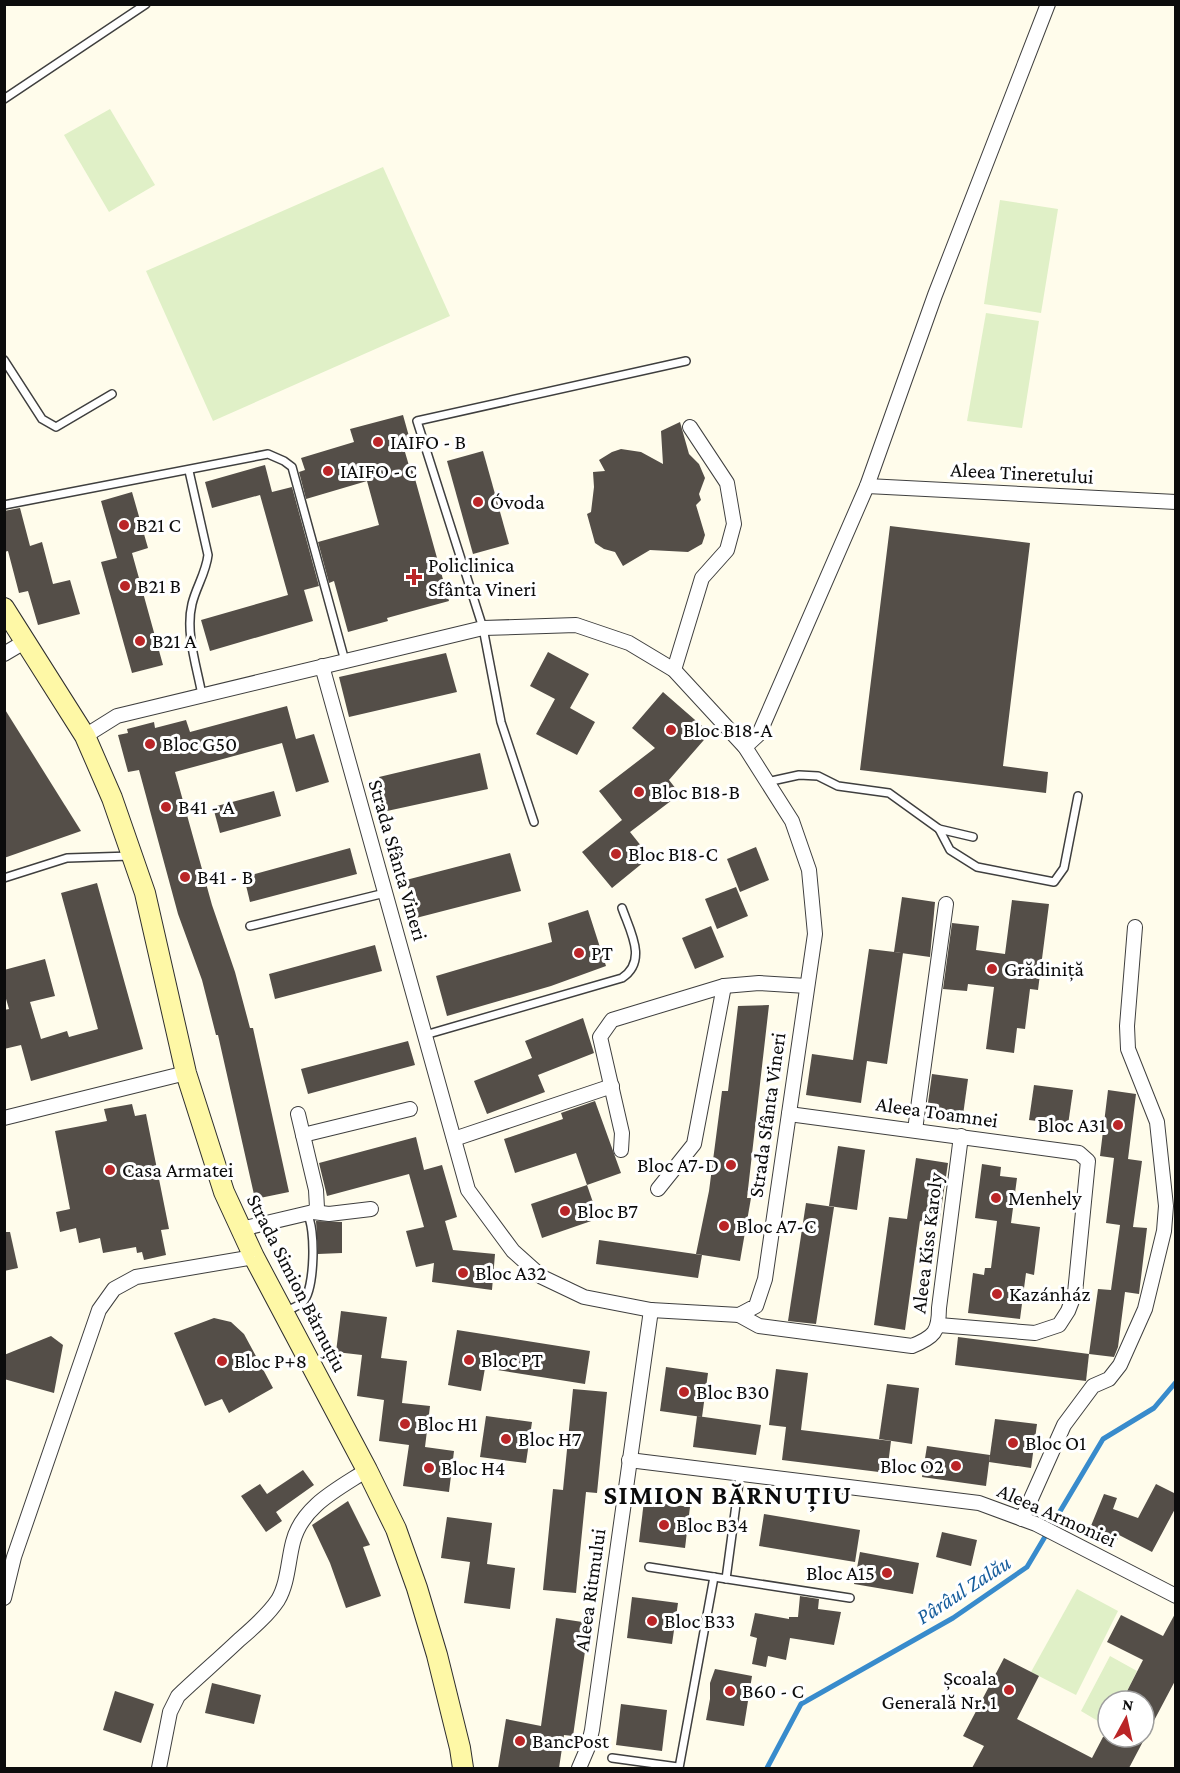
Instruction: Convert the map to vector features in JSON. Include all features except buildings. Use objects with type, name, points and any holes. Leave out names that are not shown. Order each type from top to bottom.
[{"type":"street","points":[[745,747],[759,734],[867,486],[935,295],[1048,4]]},
{"type":"street","points":[[674,670],[702,578],[727,550],[734,524],[727,483],[690,427]]},
{"type":"street","name":"Aleea Tineretului","points":[[867,486],[1176,502]]},
{"type":"street","name":"Strada Simion Bărnuțiu","points":[[4,608],[85,736],[112,798],[145,892],[186,1073],[224,1192],[254,1257],[396,1529],[437,1655],[463,1768]]},
{"type":"street","name":"Strada Sfânta Vineri","points":[[85,736],[117,716],[322,666],[483,628],[576,625],[629,643],[674,670],[745,747],[792,820],[809,870],[815,934],[765,1279],[756,1306],[740,1315],[651,1310],[584,1297],[542,1277],[513,1251],[468,1190],[322,666]]},
{"type":"street","points":[[4,654],[26,641]]},
{"type":"street","points":[[915,1130],[945,904]]},
{"type":"street","points":[[1029,1522],[1064,1425],[1093,1386],[1109,1379],[1120,1365],[1145,1309],[1164,1231],[1166,1206],[1157,1122],[1128,1049],[1127,1026],[1135,927]]},
{"type":"street","points":[[621,1150],[622,1133],[600,1037],[612,1020],[724,986],[759,982],[807,987]]},
{"type":"street","points":[[658,1189],[694,1144],[724,986]]},
{"type":"street","points":[[4,1118],[186,1073]]},
{"type":"street","points":[[453,1138],[612,1086]]},
{"type":"street","points":[[303,1136],[410,1109]]},
{"type":"street","points":[[298,1114],[318,1200],[317,1208],[310,1213]]},
{"type":"street","name":"Aleea Toamnei","points":[[789,1114],[1079,1153],[1088,1161],[1075,1293],[1068,1311],[1059,1324],[1035,1333],[939,1325]]},
{"type":"street","name":"Aleea Kiss Karoly","points":[[740,1315],[759,1326],[912,1346],[929,1338],[939,1325],[940,1300],[961,1136]]},
{"type":"street","points":[[241,1229],[310,1213],[329,1214],[371,1209]]},
{"type":"street","points":[[4,1598],[9,1557],[99,1310],[114,1289],[136,1276],[254,1257]]},
{"type":"street","name":"Aleea Ritmului","points":[[579,1768],[592,1730],[651,1310]]},
{"type":"street","name":"Aleea Armoniei","points":[[629,1460],[978,1503],[1063,1537],[1176,1596]]},
{"type":"street","points":[[159,1768],[170,1712],[178,1696],[259,1622],[278,1600],[286,1581],[293,1542],[299,1524],[308,1512],[330,1494],[367,1470]]},
{"type":"street","name":"Strada Simion Bărnuțiu","points":[[460,1748],[471,1768]]},
{"type":"lane","points":[[4,99],[146,4]]},
{"type":"lane","points":[[4,360],[42,419],[56,427],[112,394]]},
{"type":"lane","points":[[534,822],[501,722],[483,628],[417,421],[686,361]]},
{"type":"lane","points":[[4,505],[268,454],[284,461],[292,467],[345,661]]},
{"type":"lane","points":[[189,471],[208,555],[207,566],[194,598],[190,620],[202,695]]},
{"type":"lane","points":[[767,782],[799,775],[818,776],[838,786],[889,793],[939,829],[973,837]]},
{"type":"lane","points":[[939,829],[950,850],[977,867],[1054,882],[1064,868],[1078,796]]},
{"type":"lane","points":[[4,878],[67,858],[134,856]]},
{"type":"lane","points":[[250,927],[385,893]]},
{"type":"lane","points":[[425,1035],[622,978],[633,970],[637,954],[622,908]]},
{"type":"lane","points":[[283,1312],[303,1302],[311,1285],[310,1213]]},
{"type":"lane","points":[[726,1579],[740,1475]]},
{"type":"lane","points":[[649,1567],[850,1598]]},
{"type":"lane","points":[[612,1758],[678,1768],[714,1578]]},
{"type":"green space","points":[[110,109],[155,185],[109,212],[64,135]]},
{"type":"green space","points":[[383,167],[450,316],[213,421],[146,271]]},
{"type":"green space","points":[[1000,200],[1058,209],[1041,313],[984,304]]},
{"type":"green space","points":[[986,313],[1039,321],[1022,428],[967,421]]},
{"type":"green space","points":[[1077,1589],[1118,1611],[1076,1695],[1031,1672]]},
{"type":"green space","points":[[1110,1656],[1137,1671],[1128,1689],[1096,1689],[1096,1720],[1081,1711]]},
{"type":"waterway","name":"Pârâul Zalău","points":[[767,1768],[801,1704],[953,1618],[1027,1567],[1103,1439],[1154,1408],[1176,1382]]},
{"type":"place","name":"IAIFO - B","points":[[378,442]]},
{"type":"place","name":"IAIFO - C","points":[[328,471]]},
{"type":"place","name":"Óvoda","points":[[478,502]]},
{"type":"place","name":"B21 C","points":[[124,525]]},
{"type":"place","name":"Policlinica Sfânta Vineri","points":[[414,577]]},
{"type":"place","name":"B21 B","points":[[125,586]]},
{"type":"place","name":"B21 A","points":[[140,641]]},
{"type":"place","name":"Bloc B18-A","points":[[671,730]]},
{"type":"place","name":"Bloc G50","points":[[150,744]]},
{"type":"place","name":"Bloc B18-B","points":[[639,792]]},
{"type":"place","name":"B41 - A","points":[[166,807]]},
{"type":"place","name":"Bloc B18-C","points":[[616,854]]},
{"type":"place","name":"B41 - B","points":[[185,877]]},
{"type":"place","name":"PT","points":[[579,953]]},
{"type":"place","name":"Grădiniță","points":[[992,969]]},
{"type":"place","name":"Bloc A31","points":[[1118,1125]]},
{"type":"place","name":"Bloc A7-D","points":[[731,1165]]},
{"type":"place","name":"Casa Armatei","points":[[110,1170]]},
{"type":"place","name":"Menhely","points":[[996,1198]]},
{"type":"place","name":"Bloc B7","points":[[565,1211]]},
{"type":"place","name":"Bloc A7-C","points":[[724,1226]]},
{"type":"place","name":"Bloc A32","points":[[463,1273]]},
{"type":"place","name":"Kazánház","points":[[997,1294]]},
{"type":"place","name":"Bloc PT","points":[[469,1360]]},
{"type":"place","name":"Bloc P+8","points":[[222,1361]]},
{"type":"place","name":"Bloc B30","points":[[684,1392]]},
{"type":"place","name":"Bloc H1","points":[[405,1424]]},
{"type":"place","name":"Bloc H7","points":[[506,1439]]},
{"type":"place","name":"Bloc O1","points":[[1013,1443]]},
{"type":"place","name":"Bloc O2","points":[[956,1466]]},
{"type":"place","name":"Bloc H4","points":[[429,1468]]},
{"type":"place","name":"Bloc B34","points":[[664,1525]]},
{"type":"place","name":"Bloc A15","points":[[887,1573]]},
{"type":"place","name":"Bloc B33","points":[[652,1621]]},
{"type":"place","name":"Școala Generală Nr. 1","points":[[1009,1690]]},
{"type":"place","name":"B60 - C","points":[[730,1691]]},
{"type":"place","name":"BancPost","points":[[520,1741]]},
{"type":"district","name":"SIMION BĂRNUȚIU","points":[[728,1495]]}]
